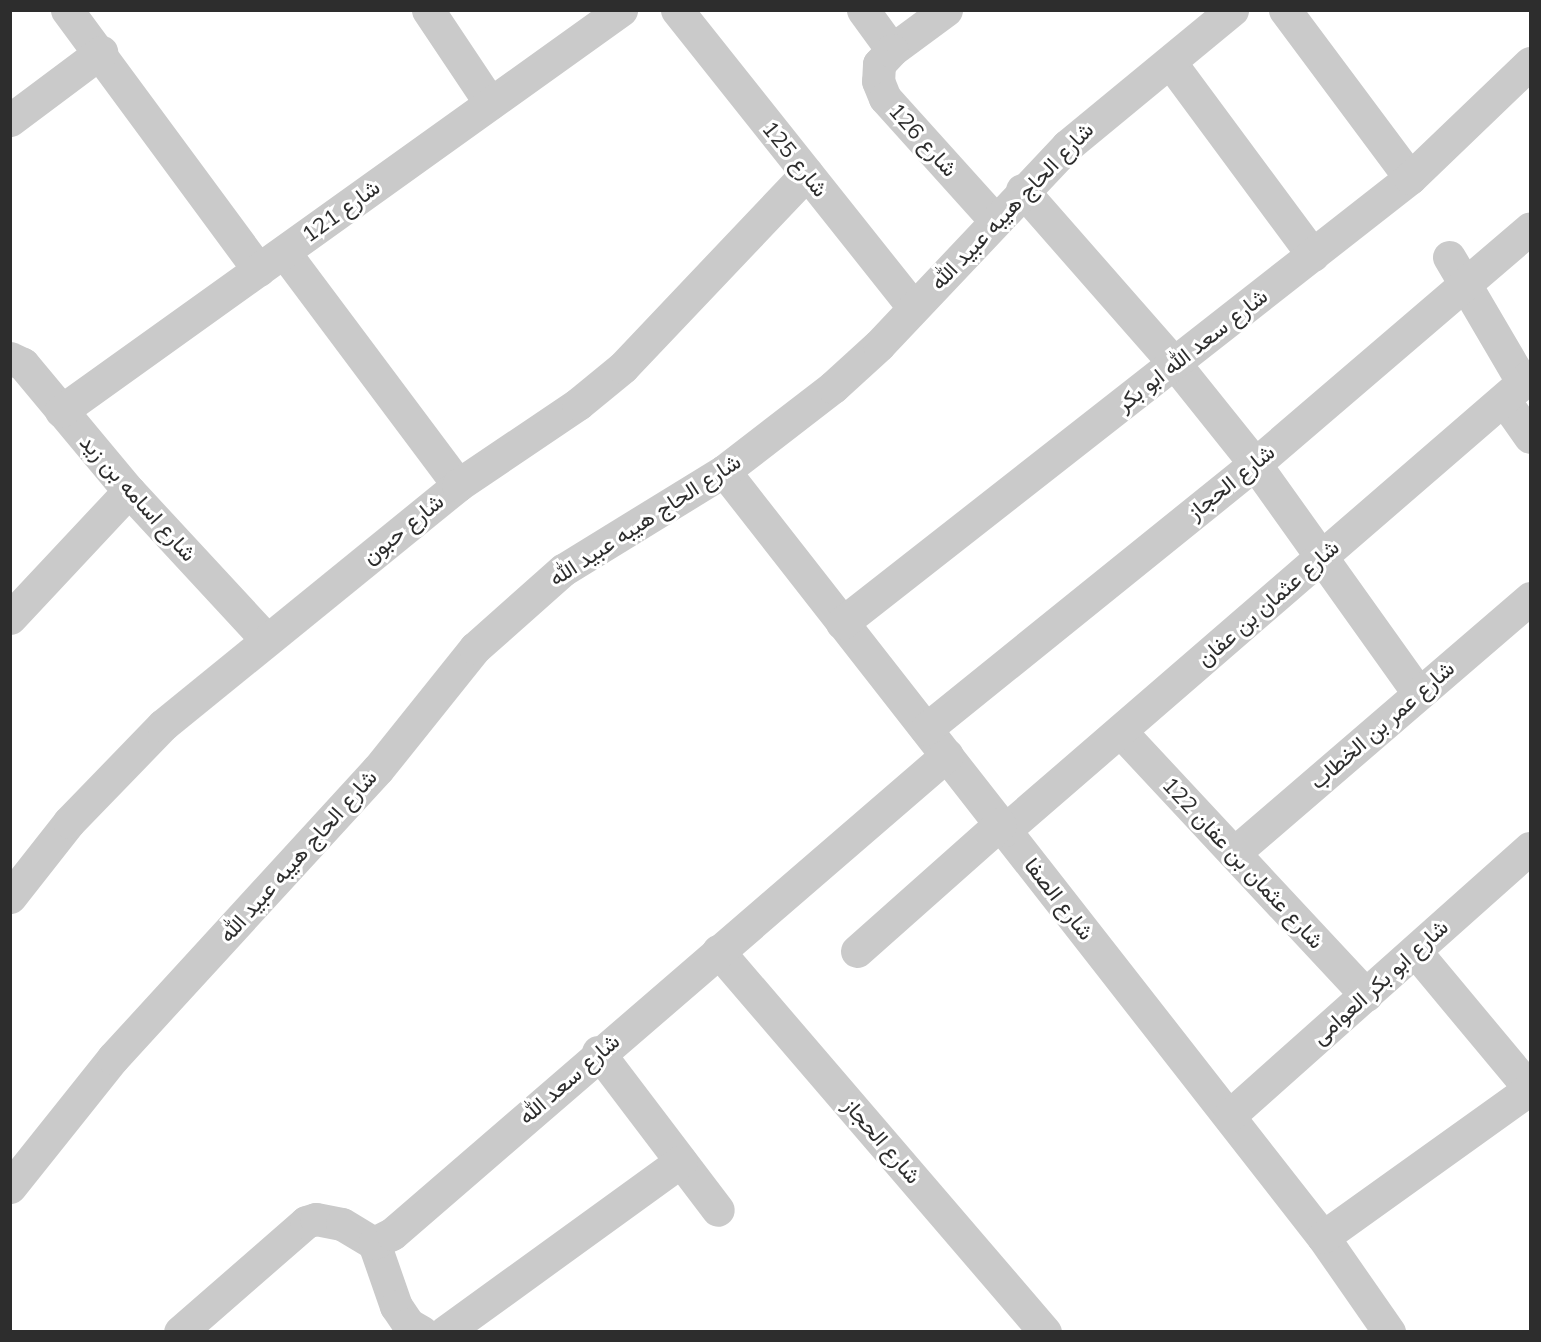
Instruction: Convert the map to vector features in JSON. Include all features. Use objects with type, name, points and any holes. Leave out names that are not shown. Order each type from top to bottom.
[{"type":"street","points":[[67,10],[271,261],[458,485]]},
{"type":"street","points":[[428,10],[490,103]]},
{"type":"street","name":"شارع 121","points":[[61,411],[621,10]]},
{"type":"street","name":"شارع 125","points":[[677,10],[913,307]]},
{"type":"street","points":[[863,10],[892,50]]},
{"type":"street","name":"شارع 126","points":[[946,10],[892,50],[879,64],[878,81],[885,98],[994,219]]},
{"type":"street","name":"شارع الحاج هيبه عبيد الله","points":[[10,1187],[113,1058],[378,769],[475,648],[563,570],[724,471],[833,387],[913,307],[1022,190],[1099,116],[1170,62],[1232,10]]},
{"type":"street","points":[[1285,10],[1410,178]]},
{"type":"street","points":[[10,120],[101,52]]},
{"type":"street","points":[[1170,62],[1313,255]]},
{"type":"street","name":"شارع سعد الله ابو بكر","points":[[842,623],[1410,178],[1526,77]]},
{"type":"street","name":"شارع حبون","points":[[10,897],[69,822],[114,772],[213,681],[458,485],[578,404],[623,367],[807,173]]},
{"type":"street","points":[[1022,190],[1175,364],[1255,464],[1323,556],[1419,694]]},
{"type":"street","name":"شارع الحجاز","points":[[926,729],[1255,464],[1456,269],[1530,228]]},
{"type":"street","points":[[1456,269],[1519,386],[1530,437]]},
{"type":"street","name":"شارع اسامه بن زيد","points":[[10,358],[23,364],[129,491],[266,639]]},
{"type":"street","name":"شارع عثمان بن عفان","points":[[857,951],[1120,731],[1519,386]]},
{"type":"street","name":"شارع الصفا","points":[[724,471],[1323,1237],[1389,1332]]},
{"type":"street","points":[[10,618],[129,491]]},
{"type":"street","name":"شارع عمر بن الخطاب","points":[[1234,853],[1530,598]]},
{"type":"street","name":"شارع عثمان بن عفان 122","points":[[1120,731],[1366,995]]},
{"type":"street","name":"شارع سعد الله","points":[[374,1243],[392,1234],[598,1052],[947,755]]},
{"type":"street","name":"شارع ابو بكر العوامى","points":[[1229,1116],[1530,848]]},
{"type":"street","name":"شارع الحجاز","points":[[718,951],[1045,1332]]},
{"type":"street","points":[[1323,1237],[1530,1089],[1415,951]]},
{"type":"street","points":[[598,1052],[718,1210]]},
{"type":"street","points":[[446,1332],[681,1161]]},
{"type":"street","points":[[180,1332],[306,1222],[316,1219],[342,1224],[374,1243],[396,1306],[408,1324],[422,1332]]}]
